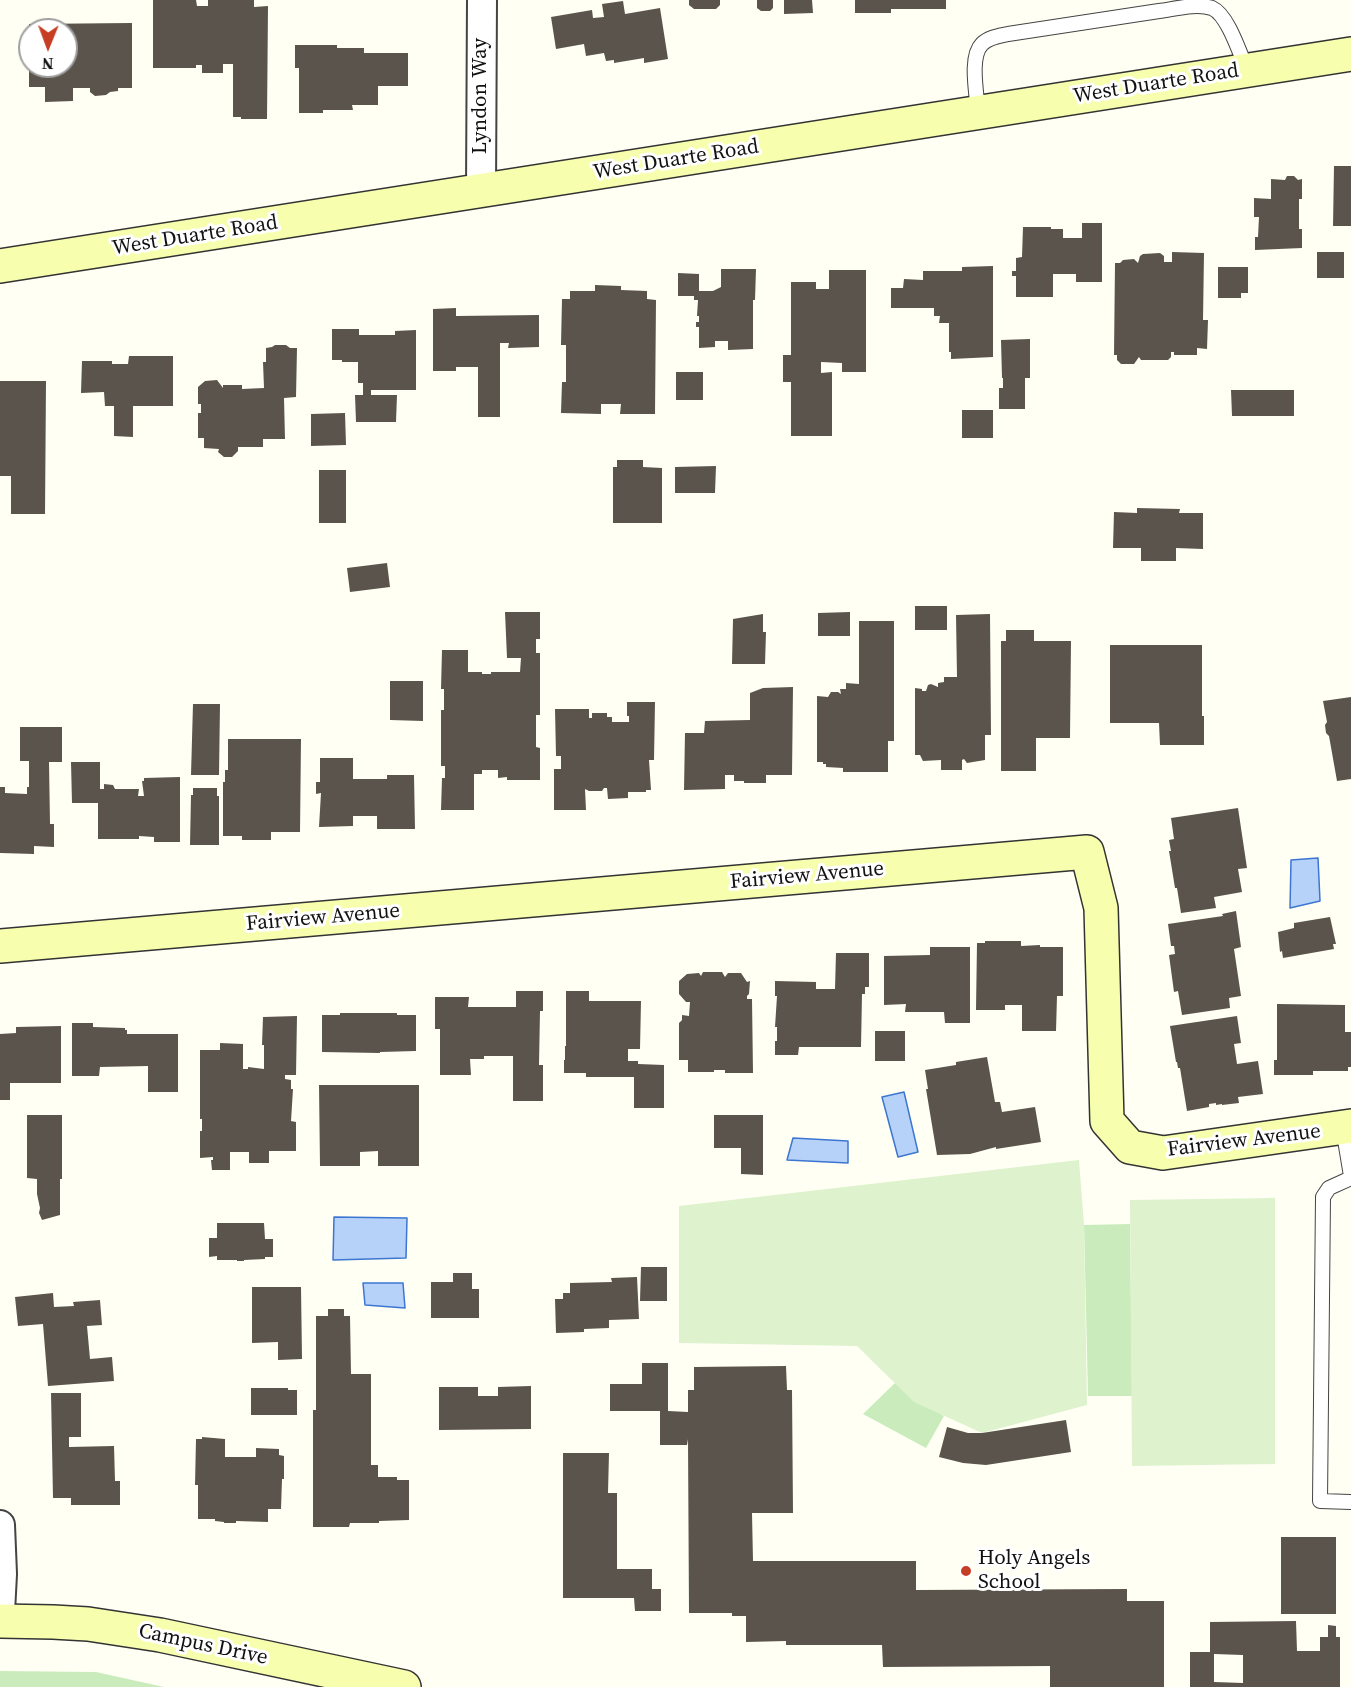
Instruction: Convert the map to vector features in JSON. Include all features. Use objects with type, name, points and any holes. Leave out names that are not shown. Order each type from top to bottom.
[{"type":"main road","name":"West Duarte Road","points":[[0,266],[1351,54]]},
{"type":"main road","name":"Fairview Avenue","points":[[0,946],[1087,852],[1101,908],[1107,1122],[1130,1147],[1163,1153],[1347,1127]]},
{"type":"main road","name":"Campus Drive","points":[[0,1621],[53,1622],[123,1629],[404,1687]]},
{"type":"street","name":"Lyndon Way","points":[[481,191],[482,0]]},
{"type":"street","points":[[0,1526],[2,1574],[0,1612]]},
{"type":"lane","points":[[978,112],[976,53],[983,43],[994,37],[1008,34],[1167,10],[1191,7],[1210,8],[1217,11],[1226,23],[1247,70]]},
{"type":"lane","points":[[1347,1127],[1351,1177],[1329,1188],[1323,1197],[1320,1501],[1351,1502]]},
{"type":"green space","points":[[1079,1160],[1084,1225],[1087,1405],[982,1433],[914,1402],[857,1346],[679,1343],[679,1206]]},
{"type":"green space","points":[[1275,1198],[1275,1464],[1132,1466],[1130,1200]]},
{"type":"green space","points":[[1130,1224],[1132,1396],[1088,1396],[1084,1225]]},
{"type":"green space","points":[[895,1383],[944,1416],[926,1448],[863,1414]]},
{"type":"green space","points":[[0,1671],[96,1672],[164,1687],[0,1687]]},
{"type":"water","points":[[1318,858],[1320,901],[1290,908],[1291,860]]},
{"type":"water","points":[[904,1092],[918,1152],[898,1157],[882,1097]]},
{"type":"water","points":[[793,1138],[848,1141],[848,1163],[787,1160]]},
{"type":"water","points":[[334,1217],[407,1218],[406,1258],[333,1260]]},
{"type":"water","points":[[363,1283],[403,1283],[405,1308],[365,1305]]},
{"type":"building","points":[[153,0],[196,0],[197,6],[208,6],[208,0],[254,0],[254,7],[268,6],[267,119],[233,117],[233,64],[223,64],[223,73],[202,73],[202,65],[196,65],[196,68],[153,68]]},
{"type":"building","points":[[689,0],[720,0],[720,5],[716,9],[694,9],[689,5]]},
{"type":"building","points":[[757,0],[773,0],[773,8],[770,11],[761,11],[757,8]]},
{"type":"building","points":[[784,0],[812,0],[813,13],[784,14]]},
{"type":"building","points":[[855,0],[946,0],[946,9],[891,9],[891,13],[855,13]]},
{"type":"building","points":[[623,1],[625,14],[660,8],[668,59],[644,63],[644,58],[614,63],[614,60],[606,61],[604,53],[586,56],[584,44],[556,49],[551,17],[592,10],[593,18],[604,17],[602,4]]},
{"type":"building","points":[[132,23],[132,88],[118,88],[118,91],[95,96],[90,92],[90,88],[73,88],[73,101],[45,102],[45,87],[29,87],[29,78],[78,78],[78,24]]},
{"type":"building","points":[[295,45],[337,45],[337,48],[364,48],[364,53],[408,53],[408,86],[378,86],[378,105],[352,105],[353,110],[299,113],[299,68],[295,68]]},
{"type":"building","points":[[1334,166],[1351,166],[1351,226],[1333,226]]},
{"type":"building","points":[[1287,176],[1302,179],[1299,229],[1302,229],[1302,248],[1255,250],[1259,217],[1254,217],[1254,198],[1271,199],[1271,179],[1285,180]]},
{"type":"building","points":[[1082,223],[1102,223],[1102,282],[1076,282],[1076,274],[1053,274],[1053,297],[1016,297],[1016,276],[1012,276],[1012,271],[1016,271],[1016,258],[1022,257],[1023,227],[1063,229],[1063,238],[1082,238]]},
{"type":"building","points":[[1172,252],[1204,253],[1203,320],[1208,320],[1207,349],[1197,348],[1197,355],[1174,355],[1174,352],[1171,352],[1168,360],[1141,360],[1139,357],[1134,364],[1121,364],[1117,360],[1117,355],[1114,355],[1115,263],[1134,259],[1138,263],[1143,254],[1160,253],[1164,256],[1164,262],[1172,262]]},
{"type":"building","points":[[1317,252],[1344,252],[1344,278],[1317,278]]},
{"type":"building","points":[[993,266],[993,357],[951,359],[949,323],[939,323],[940,316],[934,316],[934,308],[891,308],[891,288],[903,288],[904,279],[923,280],[923,271],[962,271],[962,267]]},
{"type":"building","points":[[1218,267],[1248,267],[1248,293],[1241,293],[1241,298],[1218,298]]},
{"type":"building","points":[[721,269],[756,269],[755,300],[753,300],[753,349],[728,350],[728,341],[715,341],[715,347],[699,348],[699,327],[696,327],[696,322],[699,322],[698,300],[694,300],[694,296],[678,296],[678,273],[699,274],[699,291],[713,291],[721,287]]},
{"type":"building","points":[[829,270],[866,270],[866,372],[842,372],[842,363],[821,362],[821,373],[832,372],[832,436],[791,436],[791,382],[783,382],[783,355],[791,355],[791,282],[816,282],[816,289],[829,289]]},
{"type":"building","points":[[595,285],[621,286],[621,290],[647,291],[647,299],[656,300],[655,414],[620,414],[621,404],[601,404],[601,414],[561,413],[562,382],[566,382],[566,345],[561,345],[562,299],[570,299],[570,291],[595,291]]},
{"type":"building","points":[[456,308],[456,316],[539,315],[539,347],[508,348],[509,343],[500,343],[500,417],[478,417],[478,367],[456,367],[456,371],[433,371],[433,309]]},
{"type":"building","points":[[332,329],[359,329],[359,335],[395,335],[395,331],[416,330],[416,390],[371,390],[371,395],[397,395],[396,422],[356,422],[355,395],[363,395],[363,383],[358,383],[358,362],[332,360]]},
{"type":"building","points":[[1030,339],[1030,378],[1025,378],[1025,409],[999,409],[999,388],[1003,388],[1001,340]]},
{"type":"building","points":[[275,345],[297,348],[296,397],[284,398],[285,439],[263,439],[263,447],[238,447],[238,451],[232,457],[224,457],[218,452],[219,449],[204,448],[204,438],[198,438],[198,413],[201,413],[201,404],[198,404],[198,387],[205,381],[217,380],[223,388],[223,385],[242,385],[242,389],[264,388],[263,362],[266,362],[266,348]]},
{"type":"building","points":[[129,356],[173,356],[173,406],[133,406],[133,437],[114,436],[114,406],[105,406],[104,392],[81,393],[82,361],[112,361],[112,364],[128,364]]},
{"type":"building","points":[[676,372],[703,372],[703,400],[676,400]]},
{"type":"building","points":[[0,381],[46,381],[45,514],[11,514],[11,476],[0,476]]},
{"type":"building","points":[[1231,390],[1294,390],[1294,416],[1232,416]]},
{"type":"building","points":[[962,410],[993,410],[993,438],[962,438]]},
{"type":"building","points":[[345,413],[346,445],[311,446],[311,414]]},
{"type":"building","points":[[617,460],[643,460],[643,467],[662,468],[662,523],[613,523],[613,467],[617,467]]},
{"type":"building","points":[[716,466],[715,493],[675,493],[675,467]]},
{"type":"building","points":[[319,470],[346,470],[346,523],[319,523]]},
{"type":"building","points":[[1137,508],[1180,509],[1179,513],[1203,513],[1203,549],[1176,548],[1176,561],[1141,561],[1141,548],[1113,548],[1114,512],[1137,513]]},
{"type":"building","points":[[387,563],[390,587],[350,592],[347,568]]},
{"type":"building","points":[[915,606],[947,606],[947,630],[915,630]]},
{"type":"building","points":[[505,612],[540,612],[540,639],[536,639],[536,653],[540,653],[540,715],[536,715],[536,747],[540,748],[540,780],[507,780],[507,777],[498,778],[498,770],[482,770],[482,774],[474,774],[474,810],[441,810],[442,778],[445,778],[445,766],[441,766],[441,710],[444,710],[444,689],[441,689],[442,650],[468,650],[468,672],[491,674],[491,672],[520,672],[521,658],[507,658]]},
{"type":"building","points":[[850,612],[850,636],[818,636],[818,613]]},
{"type":"building","points":[[763,614],[763,632],[766,632],[765,664],[732,664],[733,619]]},
{"type":"building","points":[[990,614],[991,735],[985,735],[985,760],[967,763],[964,759],[962,770],[941,770],[941,760],[923,761],[920,755],[915,755],[915,688],[926,691],[928,685],[931,684],[938,687],[938,683],[944,682],[944,677],[957,677],[956,615]]},
{"type":"building","points":[[859,621],[894,621],[894,741],[888,741],[888,772],[843,772],[843,768],[826,767],[823,762],[817,762],[817,696],[828,697],[831,692],[841,694],[840,689],[846,689],[846,683],[859,684]]},
{"type":"building","points":[[1006,630],[1034,630],[1034,641],[1071,641],[1070,738],[1036,738],[1036,771],[1001,771],[1001,641],[1006,641]]},
{"type":"building","points":[[1110,645],[1202,645],[1204,745],[1160,745],[1159,723],[1110,723]]},
{"type":"building","points":[[390,681],[423,681],[423,721],[390,720]]},
{"type":"building","points":[[793,687],[792,775],[766,775],[766,783],[744,783],[744,781],[734,781],[734,775],[725,775],[725,789],[684,790],[685,733],[704,733],[705,721],[750,720],[750,693],[763,688]]},
{"type":"building","points":[[1351,697],[1351,779],[1337,781],[1329,736],[1326,733],[1327,722],[1323,701]]},
{"type":"building","points":[[627,702],[655,702],[654,760],[649,760],[651,790],[628,792],[628,798],[608,799],[607,788],[602,791],[585,789],[586,810],[554,810],[554,769],[561,769],[561,756],[556,756],[555,709],[589,709],[589,718],[592,718],[592,713],[607,713],[607,717],[612,717],[612,722],[629,722]]},
{"type":"building","points":[[193,704],[220,704],[219,775],[191,775]]},
{"type":"building","points":[[20,727],[62,727],[62,762],[49,762],[50,824],[54,824],[54,847],[34,846],[34,854],[0,853],[0,787],[5,787],[5,793],[27,794],[27,787],[29,787],[29,761],[20,761]]},
{"type":"building","points":[[228,739],[301,739],[300,832],[271,832],[271,840],[242,840],[242,836],[223,836],[223,782],[225,782],[225,770],[228,770]]},
{"type":"building","points":[[320,758],[353,758],[353,779],[387,779],[387,775],[414,775],[415,829],[377,829],[377,816],[353,816],[353,826],[319,827],[321,793],[316,794],[316,782],[320,782]]},
{"type":"building","points":[[71,762],[100,762],[100,789],[104,789],[104,784],[113,785],[115,789],[139,789],[138,796],[144,796],[142,781],[144,778],[180,777],[180,842],[154,842],[154,837],[139,836],[139,839],[98,839],[98,803],[72,803]]},
{"type":"building","points":[[193,788],[217,788],[219,845],[190,845]]},
{"type":"building","points":[[1238,808],[1247,868],[1238,869],[1242,892],[1214,897],[1216,908],[1181,913],[1169,851],[1171,851],[1169,840],[1174,839],[1171,818]]},
{"type":"building","points":[[1236,911],[1241,947],[1234,949],[1241,996],[1229,998],[1230,1008],[1182,1015],[1178,991],[1174,992],[1169,955],[1175,954],[1174,946],[1171,946],[1168,924],[1223,916],[1222,914]]},
{"type":"building","points":[[1330,917],[1336,944],[1333,944],[1334,949],[1283,958],[1282,951],[1280,952],[1278,932],[1294,928],[1294,923]]},
{"type":"building","points":[[985,941],[1021,941],[1021,946],[1063,947],[1063,996],[1057,996],[1056,1031],[1022,1031],[1022,1005],[1005,1005],[1005,1010],[976,1010],[977,943],[985,943]]},
{"type":"building","points":[[930,947],[970,947],[970,1023],[945,1023],[944,1012],[905,1012],[906,1004],[884,1005],[884,956],[930,955]]},
{"type":"building","points":[[836,953],[869,953],[869,987],[865,987],[865,994],[862,994],[861,1047],[799,1047],[798,1055],[775,1055],[777,996],[775,996],[775,981],[816,982],[816,989],[835,989]]},
{"type":"building","points":[[703,972],[722,972],[725,977],[728,973],[741,973],[747,982],[750,981],[747,999],[752,999],[753,1073],[725,1073],[725,1070],[688,1072],[688,1060],[679,1060],[679,1023],[682,1015],[689,1016],[690,1002],[686,1002],[679,994],[679,981],[687,974],[699,973],[701,976]]},
{"type":"building","points":[[516,991],[543,991],[543,1011],[540,1011],[539,1065],[543,1065],[543,1101],[513,1101],[513,1056],[484,1056],[484,1059],[470,1059],[471,1075],[440,1075],[440,1029],[435,1029],[435,997],[469,997],[468,1007],[516,1007]]},
{"type":"building","points":[[566,991],[589,991],[589,1001],[641,1001],[640,1049],[628,1049],[628,1061],[638,1061],[638,1064],[664,1065],[664,1108],[634,1108],[634,1077],[586,1077],[586,1073],[564,1073]]},
{"type":"building","points":[[1277,1004],[1345,1005],[1345,1032],[1351,1032],[1351,1067],[1348,1067],[1348,1071],[1313,1071],[1313,1075],[1274,1075],[1274,1060],[1277,1060]]},
{"type":"building","points":[[340,1013],[416,1015],[416,1051],[322,1052],[322,1015],[340,1015]]},
{"type":"building","points":[[297,1016],[296,1075],[285,1075],[285,1079],[291,1080],[291,1089],[293,1089],[291,1121],[296,1122],[296,1151],[269,1151],[269,1163],[249,1163],[249,1152],[230,1152],[230,1170],[212,1170],[213,1157],[200,1158],[202,1119],[200,1119],[200,1050],[220,1050],[220,1043],[243,1044],[243,1069],[248,1069],[248,1067],[264,1069],[263,1017]]},
{"type":"building","points":[[1237,1016],[1241,1043],[1234,1044],[1237,1064],[1258,1061],[1263,1094],[1238,1097],[1239,1103],[1209,1104],[1209,1107],[1187,1111],[1170,1026]]},
{"type":"building","points":[[72,1023],[93,1023],[93,1027],[125,1028],[127,1034],[178,1034],[178,1092],[148,1092],[148,1066],[100,1067],[99,1076],[72,1076]]},
{"type":"building","points":[[61,1026],[61,1083],[10,1083],[10,1100],[0,1100],[0,1034],[16,1033],[16,1027]]},
{"type":"building","points":[[875,1031],[905,1031],[905,1061],[875,1061]]},
{"type":"building","points":[[987,1057],[995,1102],[1000,1102],[1002,1112],[1035,1107],[1041,1142],[996,1149],[996,1147],[970,1154],[937,1155],[925,1070]]},
{"type":"building","points":[[319,1085],[419,1085],[419,1166],[378,1166],[378,1151],[360,1152],[360,1166],[320,1166]]},
{"type":"building","points":[[27,1115],[62,1115],[60,1215],[42,1220],[39,1213],[37,1179],[27,1178]]},
{"type":"building","points":[[714,1115],[763,1115],[763,1175],[741,1174],[741,1148],[714,1148]]},
{"type":"building","points":[[217,1223],[264,1223],[265,1239],[273,1239],[273,1257],[237,1261],[217,1260],[217,1256],[209,1257],[209,1238],[217,1238]]},
{"type":"building","points":[[641,1267],[667,1267],[667,1301],[640,1301]]},
{"type":"building","points":[[453,1273],[472,1273],[472,1289],[479,1289],[479,1318],[431,1318],[431,1282],[453,1282]]},
{"type":"building","points":[[637,1277],[639,1319],[609,1320],[609,1328],[556,1333],[555,1299],[563,1299],[563,1293],[570,1293],[570,1283],[612,1282],[611,1278]]},
{"type":"building","points":[[252,1287],[301,1287],[302,1359],[278,1360],[278,1342],[252,1343]]},
{"type":"building","points":[[53,1293],[54,1307],[74,1306],[73,1302],[100,1300],[102,1325],[87,1326],[90,1359],[112,1357],[114,1381],[48,1386],[43,1324],[18,1326],[15,1297]]},
{"type":"building","points":[[328,1309],[344,1309],[344,1316],[350,1316],[351,1374],[371,1374],[371,1465],[378,1465],[378,1477],[397,1477],[397,1480],[409,1480],[409,1520],[350,1523],[349,1527],[313,1527],[316,1316],[328,1316]]},
{"type":"building","points":[[642,1363],[668,1363],[668,1411],[688,1412],[688,1390],[694,1390],[694,1367],[786,1366],[787,1390],[792,1390],[793,1513],[752,1513],[753,1561],[916,1561],[916,1590],[1127,1589],[1127,1601],[1164,1601],[1164,1687],[1050,1687],[1050,1666],[883,1667],[882,1645],[786,1645],[786,1641],[746,1642],[746,1616],[732,1616],[732,1613],[689,1613],[688,1439],[687,1445],[660,1445],[660,1411],[610,1411],[610,1384],[642,1384]]},
{"type":"building","points":[[531,1386],[531,1429],[439,1430],[439,1387],[478,1387],[478,1396],[498,1396],[498,1387]]},
{"type":"building","points":[[251,1388],[297,1390],[297,1415],[251,1415]]},
{"type":"building","points":[[51,1393],[81,1393],[81,1437],[69,1437],[69,1447],[114,1446],[115,1481],[120,1481],[120,1505],[71,1505],[71,1498],[53,1498]]},
{"type":"building","points":[[1066,1420],[1071,1452],[986,1465],[963,1463],[939,1457],[947,1427],[968,1433],[982,1433]]},
{"type":"building","points":[[202,1437],[225,1439],[225,1457],[256,1457],[256,1448],[279,1449],[279,1455],[284,1456],[281,1509],[268,1509],[268,1522],[224,1523],[215,1521],[215,1519],[198,1519],[198,1485],[195,1485],[196,1439],[202,1439]]},
{"type":"building","points":[[563,1453],[609,1453],[608,1493],[617,1493],[617,1569],[652,1569],[652,1589],[661,1589],[661,1611],[635,1611],[634,1598],[563,1598]]},
{"type":"building","points":[[1281,1537],[1336,1537],[1336,1614],[1281,1614]]},
{"type":"building","points":[[1296,1621],[1297,1651],[1320,1651],[1320,1637],[1328,1637],[1328,1625],[1336,1626],[1336,1637],[1340,1637],[1340,1687],[1190,1687],[1190,1652],[1210,1652],[1210,1622]],"holes":[[[1214,1654],[1243,1655],[1243,1683],[1214,1682]]]},
{"type":"place","name":"Holy Angels School","points":[[966,1571]]}]
